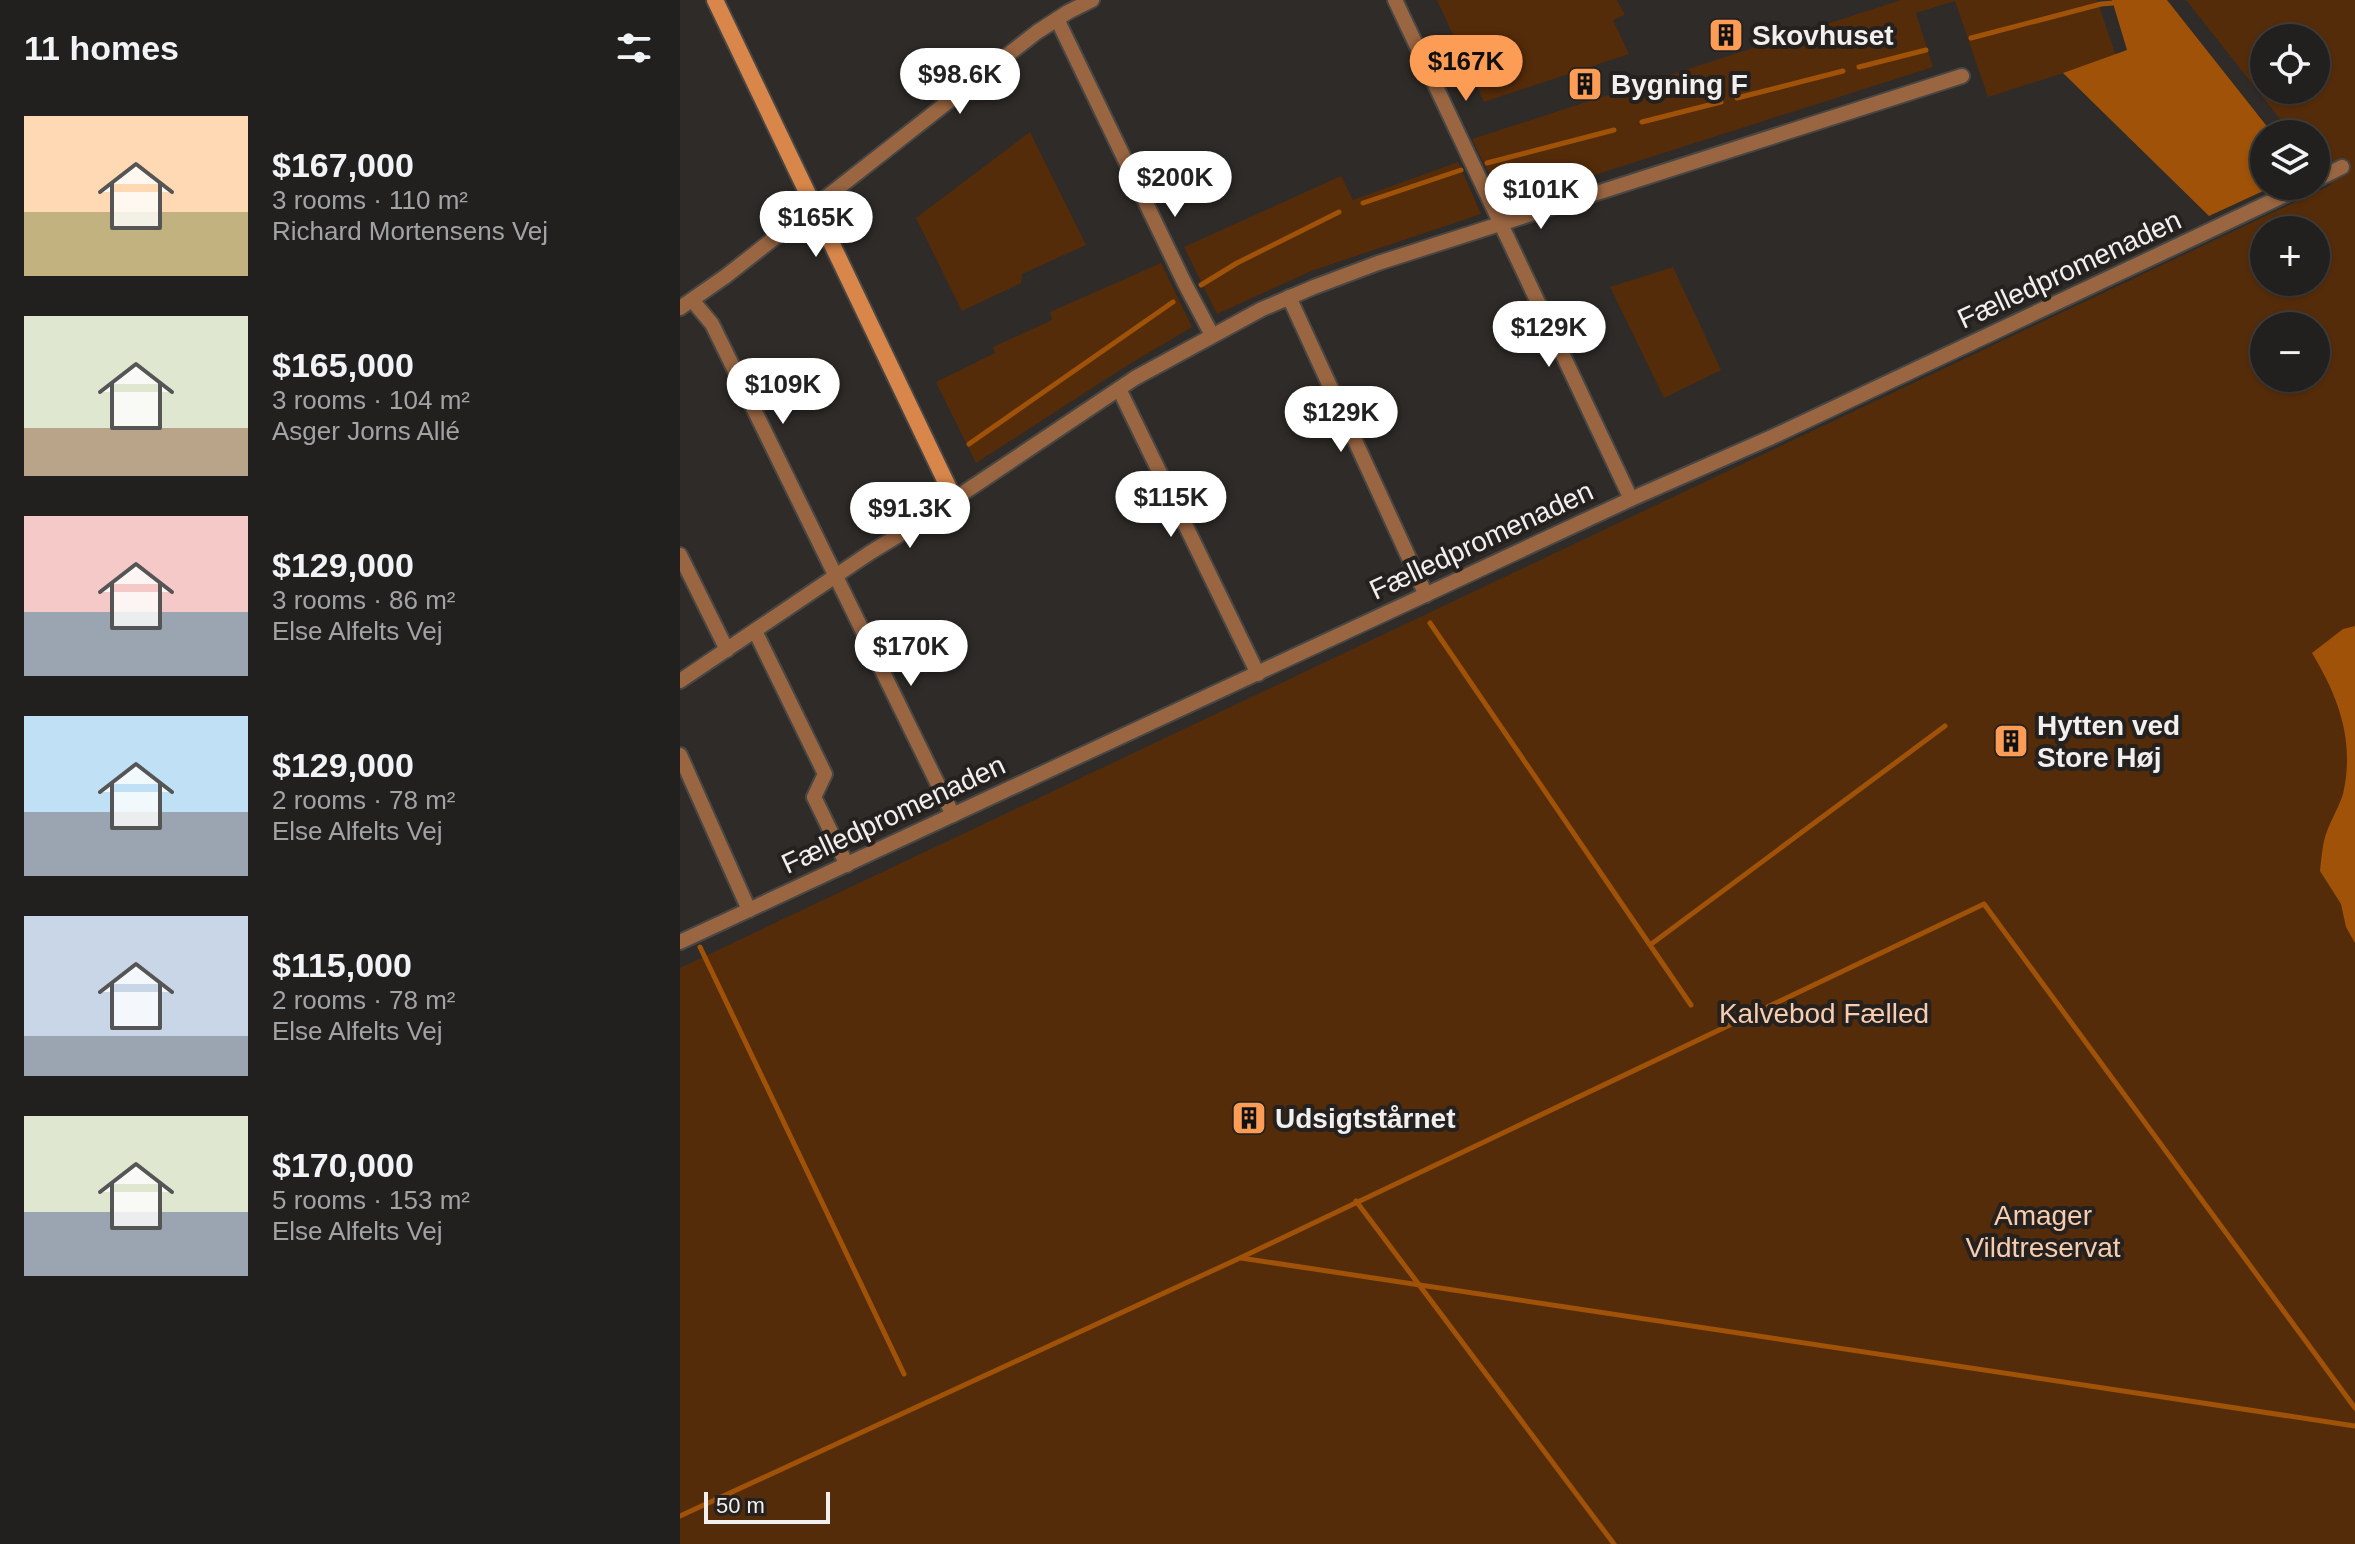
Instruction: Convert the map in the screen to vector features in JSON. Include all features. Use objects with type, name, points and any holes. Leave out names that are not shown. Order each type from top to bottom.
[{"type":"street","points":[[715,0],[954,499]]},
{"type":"street","points":[[953,815],[712,324],[686,304],[1013,51],[1057,19],[1092,0]]},
{"type":"street","points":[[1395,0],[1631,499]]},
{"type":"street","points":[[1057,19],[1212,335]]},
{"type":"street","points":[[680,681],[1119,389],[1212,335],[1289,297],[1368,266],[1962,76]]},
{"type":"street","points":[[2330,173],[2342,167]]},
{"type":"street","name":"Fælledpromenaden","points":[[680,942],[1631,499],[1772,437],[2274,200]]},
{"type":"street","points":[[1289,297],[1426,595]]},
{"type":"street","points":[[1119,389],[1258,674]]},
{"type":"street","points":[[680,555],[727,650]]},
{"type":"street","points":[[755,631],[825,774],[814,797],[847,865]]},
{"type":"street","points":[[680,755],[749,910]]},
{"type":"green space","points":[[1437,0],[1617,0],[1625,15],[1613,20],[1629,54],[1484,102]]},
{"type":"green space","points":[[1901,0],[2097,0],[2116,56],[1988,97],[1955,1],[1916,13],[1933,67],[1504,204],[1472,139]]},
{"type":"green space","name":"Kalvebod Fælled","points":[[2186,0],[2355,0],[2355,1544],[680,1544],[680,968],[2250,223],[2250,296],[2330,296],[2330,216],[2266,216],[2299,200],[2330,200],[2330,120],[2281,120],[2268,104],[2330,104],[2330,24],[2250,24],[2250,81]]},
{"type":"green space","points":[[1030,132],[1086,245],[1022,274],[1021,283],[962,311],[916,218]]},
{"type":"green space","points":[[1458,162],[1481,214],[1311,271],[1217,314],[1184,247],[1341,176],[1353,200]]},
{"type":"green space","points":[[1161,263],[1192,327],[976,463],[936,382],[995,353],[993,347],[1052,320],[1050,312]]},
{"type":"green space","points":[[1673,267],[1721,370],[1664,398],[1610,287]]},
{"type":"shaded area","points":[[2112,0],[2167,0],[2262,120],[2250,120],[2250,197],[2209,216],[2063,73],[2127,50]]},
{"type":"shaded area","points":[[2355,626],[2355,943],[2346,927],[2341,904],[2320,871],[2326,835],[2343,794],[2347,756],[2337,703],[2312,653],[2343,629]]},
{"type":"waterway","points":[[1971,38],[2113,3]]},
{"type":"waterway","points":[[1859,67],[1926,50]]},
{"type":"waterway","points":[[1737,98],[1843,71]]},
{"type":"waterway","points":[[1642,122],[1721,102]]},
{"type":"waterway","points":[[1487,163],[1614,130]]},
{"type":"waterway","points":[[1363,203],[1461,170]]},
{"type":"waterway","points":[[1201,285],[1237,263],[1339,212]]},
{"type":"waterway","points":[[969,444],[1173,302]]},
{"type":"waterway","points":[[1430,623],[1691,1005]]},
{"type":"waterway","points":[[1650,945],[1945,726]]},
{"type":"waterway","points":[[680,1516],[1240,1258],[1984,904],[2355,1408]]},
{"type":"waterway","points":[[700,947],[904,1374]]},
{"type":"waterway","points":[[1356,1201],[1614,1544]]},
{"type":"waterway","points":[[1241,1258],[2355,1426]]},
{"type":"place","name":"Skovhuset","points":[[1726,35]]},
{"type":"place","name":"Bygning F","points":[[1585,84]]},
{"type":"place","name":"Hytten ved Store Høj","points":[[2011,741]]},
{"type":"place","name":"Udsigtstårnet","points":[[1249,1118]]},
{"type":"park label","name":"Amager Vildtreservat","points":[[2043,1231]]}]
